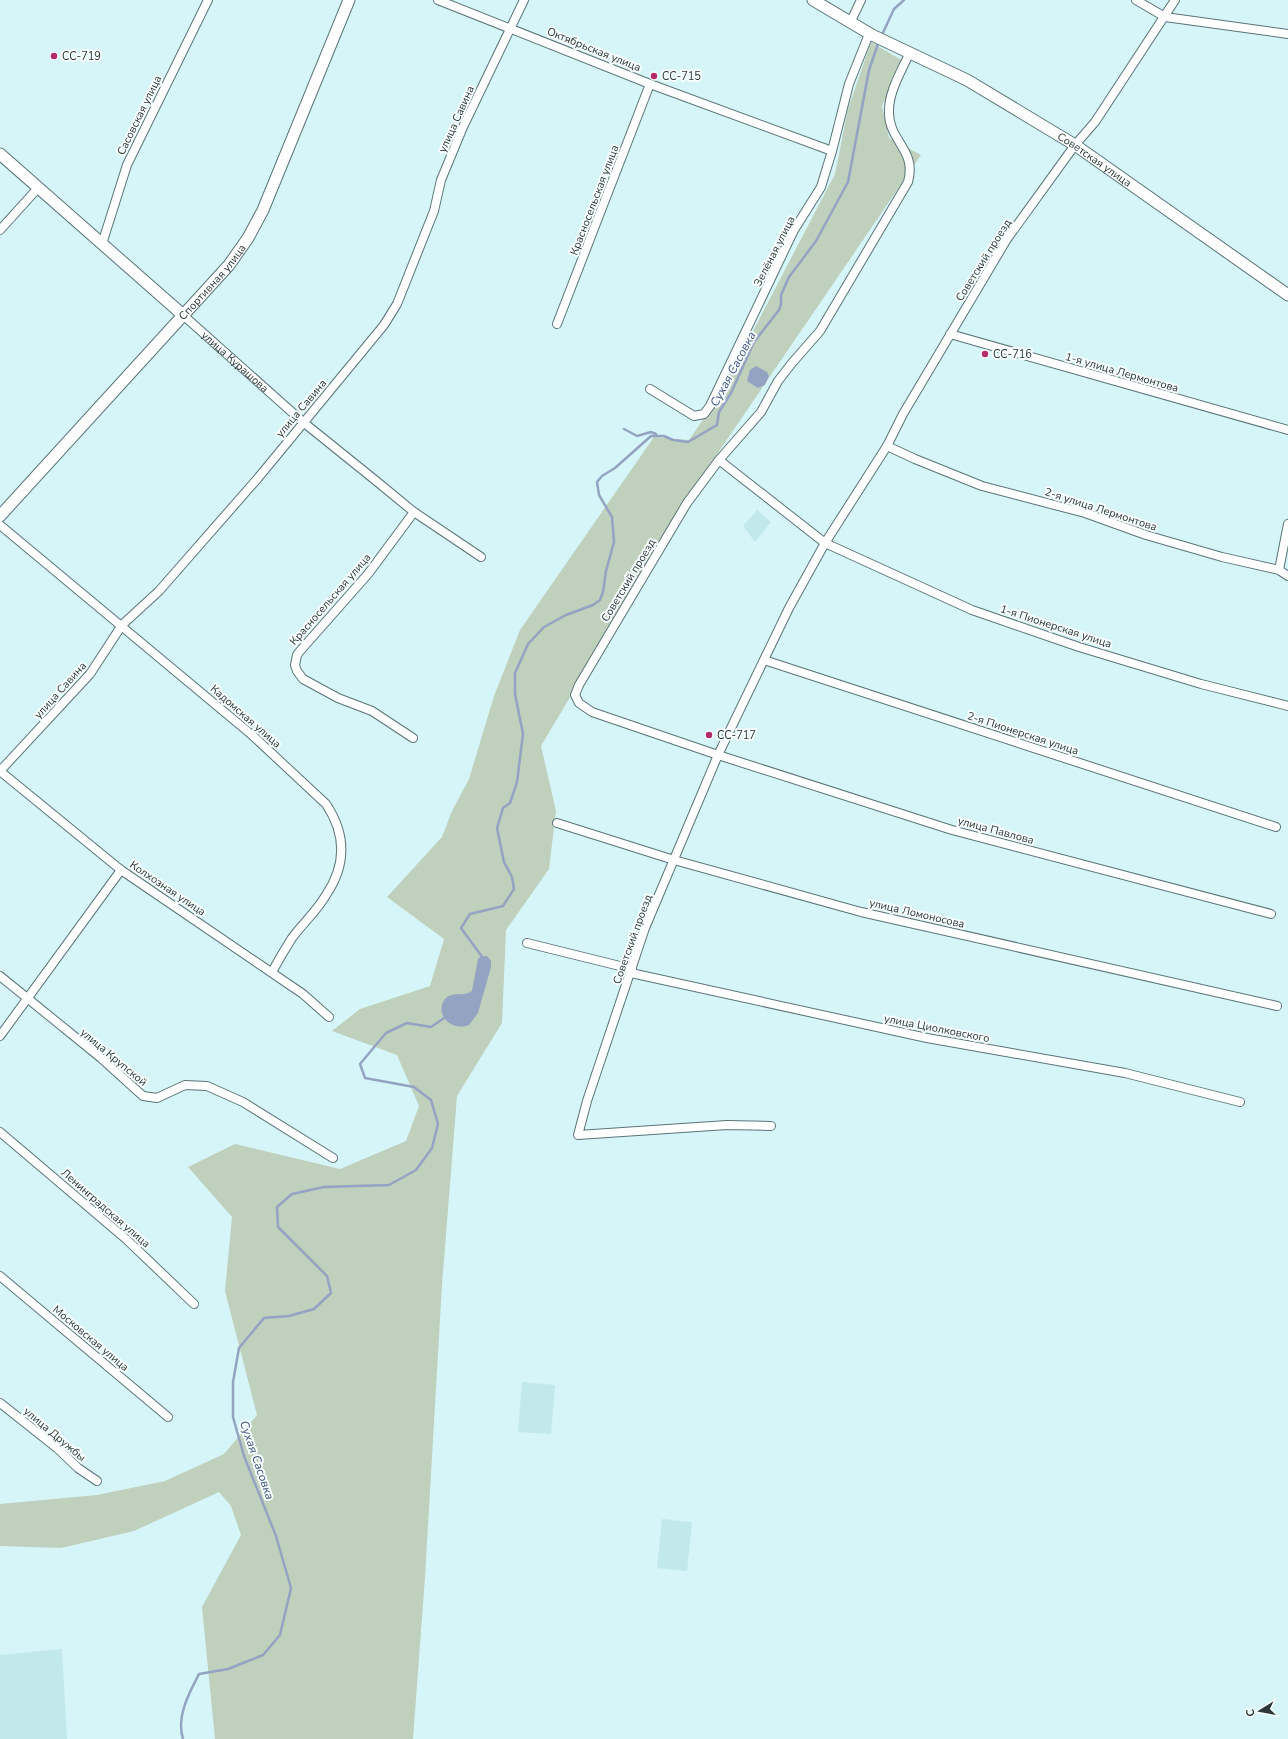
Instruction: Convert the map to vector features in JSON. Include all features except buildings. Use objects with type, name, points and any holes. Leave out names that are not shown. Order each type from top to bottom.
[{"type":"street","name":"Сасовская улица","points":[[102,244],[127,165],[208,0]]},
{"type":"street","name":"Спортивная улица","points":[[0,516],[229,265],[248,238],[263,210],[349,0]]},
{"type":"street","name":"Октябрьская улица","points":[[438,0],[650,84],[832,151]]},
{"type":"street","name":"улица Савина","points":[[0,771],[90,674],[122,625],[158,591],[258,478],[303,422],[369,346],[384,326],[397,304],[434,211],[447,167],[463,127],[524,0]]},
{"type":"street","points":[[813,0],[871,35]]},
{"type":"street","points":[[850,23],[860,0]]},
{"type":"street","points":[[1136,0],[1165,17],[1288,34]]},
{"type":"street","name":"Советский проезд","points":[[771,1126],[727,1125],[578,1135],[587,1101],[645,928],[718,755],[790,608],[825,543],[887,446],[950,334],[1007,239],[1075,145],[1095,122],[1175,0]]},
{"type":"street","name":"Советская улица","points":[[871,35],[967,80],[1075,145],[1288,296]]},
{"type":"street","name":"Зелёная улица","points":[[650,389],[694,416],[704,414],[710,406],[794,230],[821,187],[849,84],[871,35]]},
{"type":"street","points":[[825,543],[719,460],[752,424],[778,381],[820,331],[908,182],[911,165],[892,127],[888,113],[894,87],[909,54]]},
{"type":"street","name":"Красносельская улица","points":[[557,324],[650,84]]},
{"type":"street","name":"улица Курашова","points":[[0,154],[303,422],[414,512],[481,557]]},
{"type":"street","points":[[0,230],[38,188]]},
{"type":"street","name":"1-я улица Лермонтова","points":[[950,334],[1288,430]]},
{"type":"street","name":"2-я улица Лермонтова","points":[[887,446],[915,460],[982,486],[1085,513],[1146,535],[1222,557],[1278,570],[1288,576]]},
{"type":"street","name":"Советский проезд","points":[[718,755],[592,712],[579,703],[576,695],[579,685],[687,503],[719,460]]},
{"type":"street","name":"Красносельская улица","points":[[414,512],[368,574],[296,655],[295,665],[299,676],[303,679],[338,698],[372,711],[414,738]]},
{"type":"street","points":[[1278,570],[1288,524]]},
{"type":"street","name":"Кадомская улица","points":[[0,525],[252,734],[326,804],[336,821],[341,835],[342,848],[334,879],[327,895],[292,938],[272,972]]},
{"type":"street","name":"1-я Пионерская улица","points":[[825,543],[972,610],[1079,647],[1186,680],[1288,706]]},
{"type":"street","name":"2-я Пионерская улица","points":[[764,660],[1276,826]]},
{"type":"street","name":"улица Павлова","points":[[718,755],[952,830],[1271,914]]},
{"type":"street","name":"Колхозная улица","points":[[0,771],[121,870],[272,972],[303,994],[329,1017]]},
{"type":"street","name":"улица Ломоносова","points":[[557,823],[674,860],[861,912],[1277,1006]]},
{"type":"street","points":[[0,1036],[121,870]]},
{"type":"street","name":"улица Циолковского","points":[[527,943],[631,971],[927,1038],[1125,1073],[1240,1102]]},
{"type":"street","name":"улица Крупской","points":[[0,976],[101,1058],[143,1096],[157,1098],[185,1085],[207,1086],[243,1102],[333,1158]]},
{"type":"street","name":"Ленинградская улица","points":[[0,1132],[126,1239],[194,1304]]},
{"type":"street","name":"Московская улица","points":[[0,1276],[168,1417]]},
{"type":"street","name":"улица Дружбы","points":[[0,1403],[56,1448],[78,1468],[97,1481]]},
{"type":"shaded area","points":[[756,366],[767,372],[769,376],[765,385],[758,388],[747,381],[750,370]]},
{"type":"shaded area","points":[[757,510],[771,522],[755,542],[743,526]]},
{"type":"shaded area","points":[[487,956],[491,961],[491,967],[478,1013],[469,1025],[456,1026],[450,1024],[446,1020],[441,1010],[442,1004],[445,999],[451,995],[465,994],[472,991],[478,959],[480,957]]},
{"type":"shaded area","points":[[522,1382],[555,1385],[551,1434],[518,1432]]},
{"type":"shaded area","points":[[662,1519],[692,1522],[687,1571],[657,1568]]},
{"type":"shaded area","points":[[62,1649],[67,1739],[0,1739],[0,1655]]},
{"type":"green space","points":[[871,42],[903,61],[882,106],[889,138],[921,155],[700,479],[541,746],[556,811],[549,869],[506,930],[502,1023],[457,1096],[442,1285],[425,1577],[413,1739],[215,1739],[202,1607],[241,1535],[231,1506],[219,1492],[134,1531],[61,1548],[0,1546],[0,1504],[97,1495],[165,1481],[224,1454],[257,1415],[225,1291],[232,1217],[188,1167],[235,1144],[340,1169],[406,1141],[419,1106],[397,1055],[332,1031],[360,1009],[430,986],[444,939],[387,897],[442,837],[452,811],[469,779],[494,696],[520,630],[654,437],[689,440],[718,398],[835,174],[848,109]]},
{"type":"waterway","name":"Сухая Сасовка","points":[[881,37],[894,9],[904,0]]},
{"type":"waterway","name":"Сухая Сасовка","points":[[483,958],[461,928],[470,914],[503,906],[514,889],[512,877],[504,862],[497,828],[503,808],[510,803],[517,782],[523,734],[515,694],[515,673],[528,644],[544,627],[566,615],[593,605],[600,600],[614,542],[612,517],[599,495],[597,482],[602,476],[615,468],[651,436],[664,436],[673,440],[688,442],[717,425],[719,412],[731,393],[754,342],[779,310],[781,295],[789,277],[816,241],[848,182],[869,70],[879,41]]},
{"type":"waterway","points":[[624,429],[637,436],[651,432],[656,434]]},
{"type":"waterway","name":"Сухая Сасовка","points":[[183,1739],[181,1731],[182,1714],[199,1674],[228,1669],[263,1655],[280,1635],[291,1588],[276,1536],[244,1456],[233,1417],[233,1382],[239,1348],[264,1318],[289,1316],[314,1309],[331,1293],[327,1276],[278,1227],[277,1207],[292,1194],[324,1187],[389,1185],[416,1170],[432,1148],[438,1124],[431,1100],[414,1087],[365,1078],[360,1064],[386,1033],[407,1023],[431,1027],[447,1016]]},
{"type":"place","name":"СС-719","points":[[54,56]]},
{"type":"place","name":"СС-715","points":[[654,76]]},
{"type":"place","name":"СС-716","points":[[985,354]]},
{"type":"place","name":"СС-717","points":[[709,735]]}]
